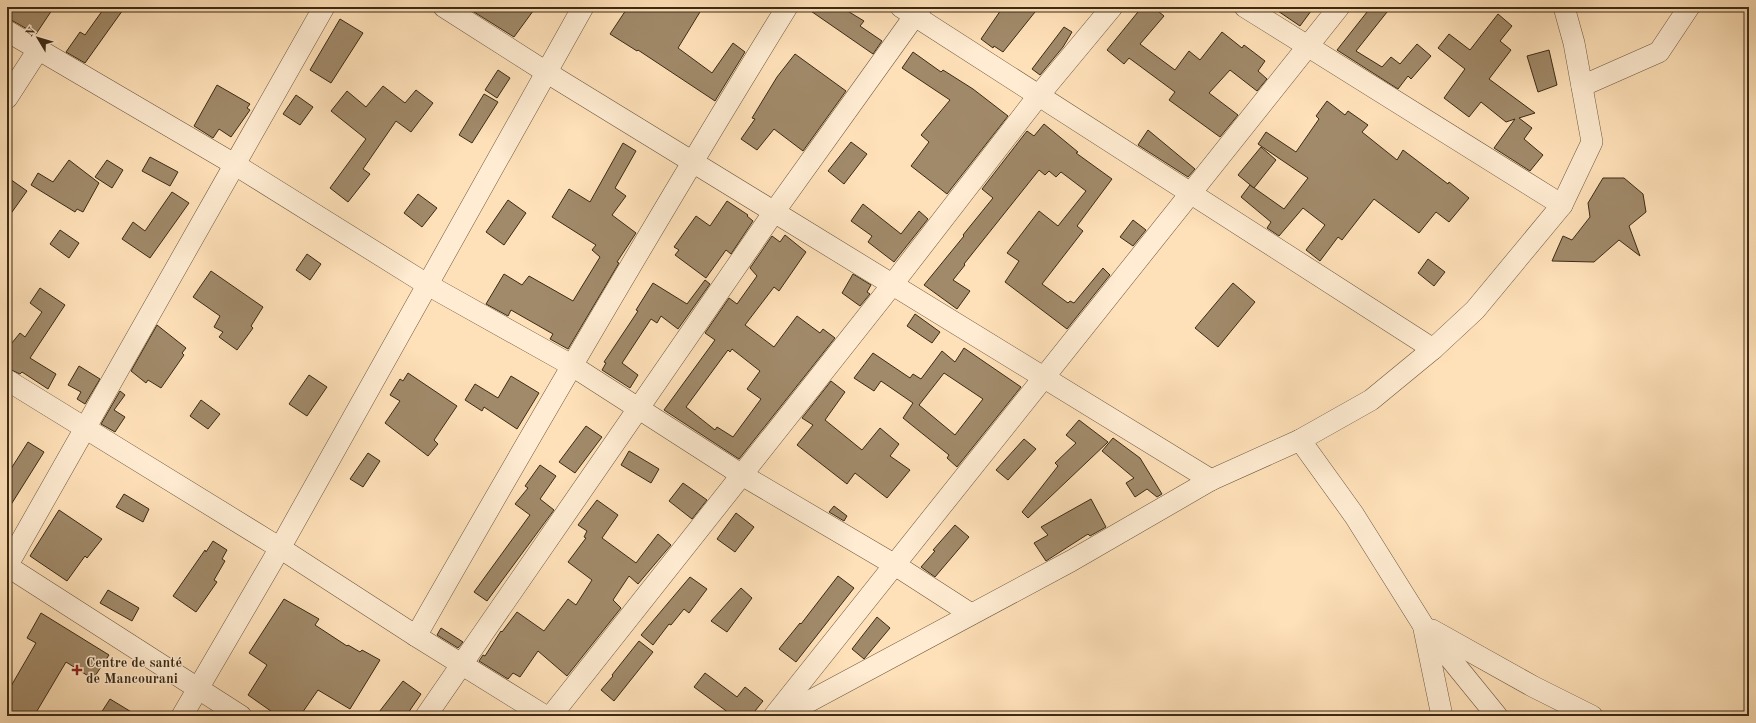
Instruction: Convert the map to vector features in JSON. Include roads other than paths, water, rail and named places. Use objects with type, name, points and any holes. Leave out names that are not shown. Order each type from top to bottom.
[{"type":"street","points":[[241,716],[7,566],[324,7]]},
{"type":"street","points":[[444,7],[546,72],[1211,480]]},
{"type":"street","points":[[182,716],[280,548],[583,7]]},
{"type":"street","points":[[416,636],[571,366],[692,162],[788,7]]},
{"type":"street","points":[[551,716],[892,285],[1039,95],[1112,7]]},
{"type":"street","points":[[1245,7],[1562,205]]},
{"type":"street","points":[[774,716],[1339,7]]},
{"type":"street","points":[[782,716],[1071,561],[1211,480],[1300,440],[1372,400],[1433,349],[1475,310],[1562,205],[1592,142],[1574,43],[1564,7]]},
{"type":"street","points":[[1582,86],[1659,52],[1689,7]]},
{"type":"street","points":[[426,716],[463,665],[640,408],[912,10],[1191,194],[1433,349]]},
{"type":"street","points":[[7,31],[234,164],[428,285],[571,366],[640,408],[742,475],[895,565],[971,614]]},
{"type":"street","points":[[7,98],[38,50]]},
{"type":"street","points":[[7,380],[280,548],[416,636],[545,716]]},
{"type":"street","points":[[1300,440],[1354,515],[1423,625],[1497,716]]},
{"type":"street","points":[[1423,625],[1442,716]]},
{"type":"street","points":[[1423,625],[1534,687],[1592,716]]},
{"type":"place","name":"Centre de santé de Mancourani","points":[[77,670]]}]
